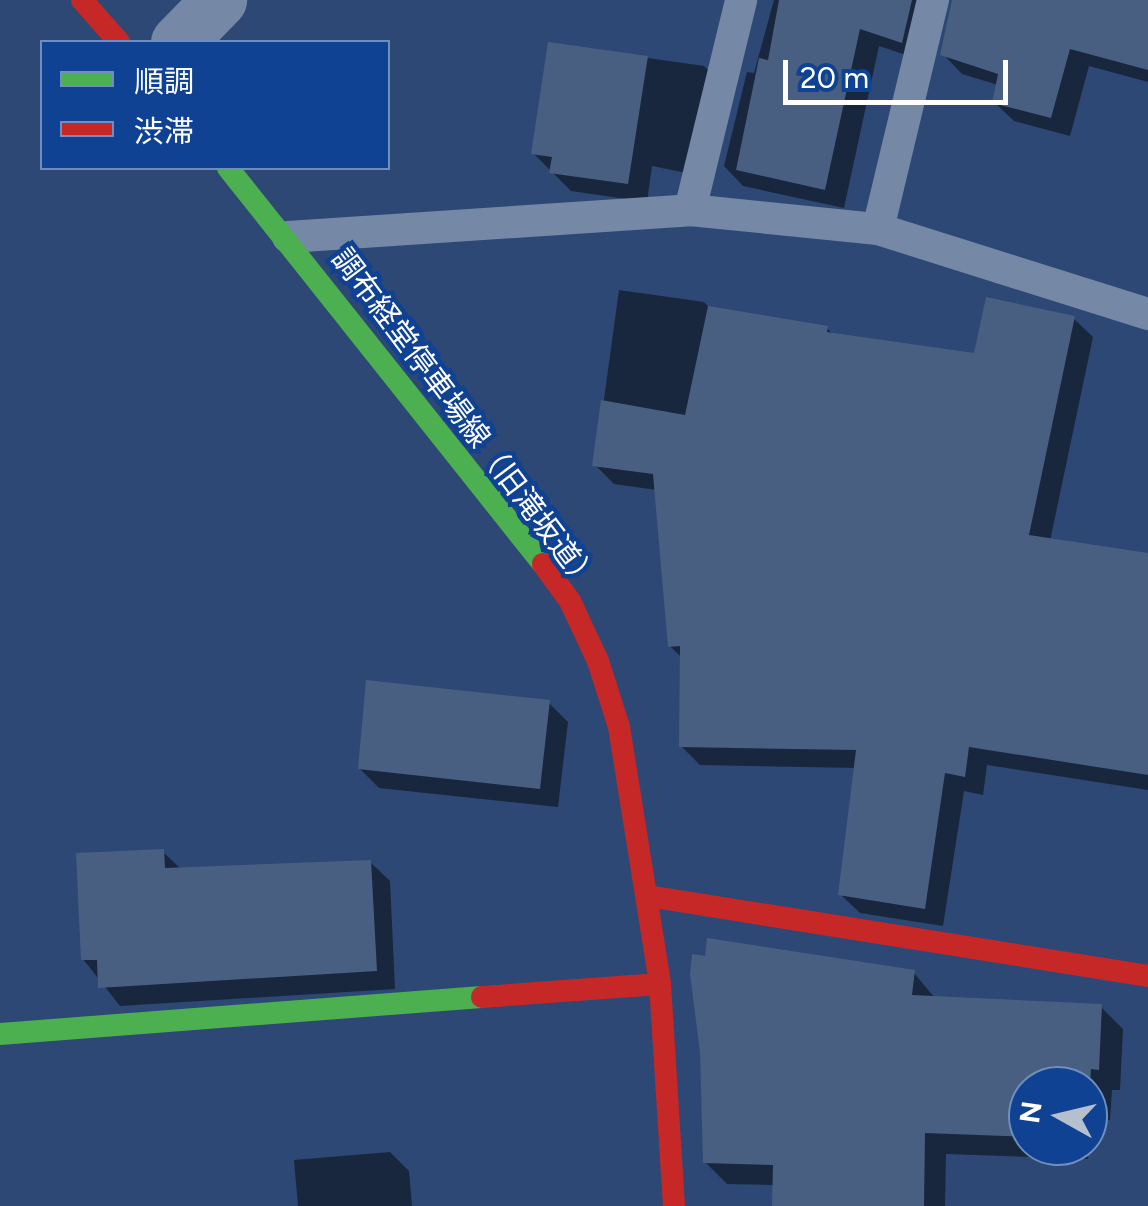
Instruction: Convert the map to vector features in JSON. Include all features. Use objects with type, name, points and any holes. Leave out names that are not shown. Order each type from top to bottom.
[{"type":"main road","points":[[82,0],[117,40]]},
{"type":"main road","name":"調布経堂停車場線（旧滝坂道）","points":[[230,170],[288,237],[570,602],[618,727],[648,896],[660,984],[674,1206]]},
{"type":"main road","points":[[648,896],[1148,976]]},
{"type":"main road","points":[[0,1034],[660,984]]},
{"type":"street","points":[[180,40],[220,0]]},
{"type":"lane","points":[[690,210],[742,0]]},
{"type":"lane","points":[[878,230],[934,0]]},
{"type":"lane","points":[[288,237],[690,210],[878,230],[1148,314]]},
{"type":"building","points":[[779,0],[912,0],[902,43],[860,29],[825,190],[736,170],[759,58],[768,60]]},
{"type":"building","points":[[952,0],[1148,0],[1148,70],[1070,49],[1051,118],[992,103],[998,74],[940,55]]},
{"type":"building","points":[[548,42],[648,56],[628,184],[549,173],[552,157],[531,154]]},
{"type":"building","points":[[986,297],[1075,316],[1029,535],[1148,553],[1148,775],[969,747],[965,777],[945,773],[925,909],[838,895],[856,750],[679,747],[680,646],[668,647],[653,474],[592,466],[601,400],[685,415],[708,306],[828,326],[827,332],[974,353]]},
{"type":"building","points":[[366,680],[550,700],[540,789],[358,769]]},
{"type":"building","points":[[164,849],[165,868],[371,860],[377,971],[98,988],[97,960],[81,960],[76,853]]},
{"type":"building","points":[[707,938],[915,970],[912,995],[1102,1004],[1099,1066],[1008,1066],[1008,1136],[925,1133],[924,1206],[772,1206],[773,1165],[703,1163],[700,1052],[690,974],[692,954],[705,956]]},
{"type":"traffic: fast","points":[[230,170],[543,564]]},
{"type":"traffic: fast","points":[[0,1034],[482,997]]},
{"type":"traffic: jam","points":[[82,0],[117,40]]},
{"type":"traffic: jam","points":[[543,564],[570,601],[598,661],[619,727],[660,984],[674,1206]]},
{"type":"traffic: jam","points":[[648,896],[1148,976]]},
{"type":"traffic: jam","points":[[482,997],[660,984]]}]
